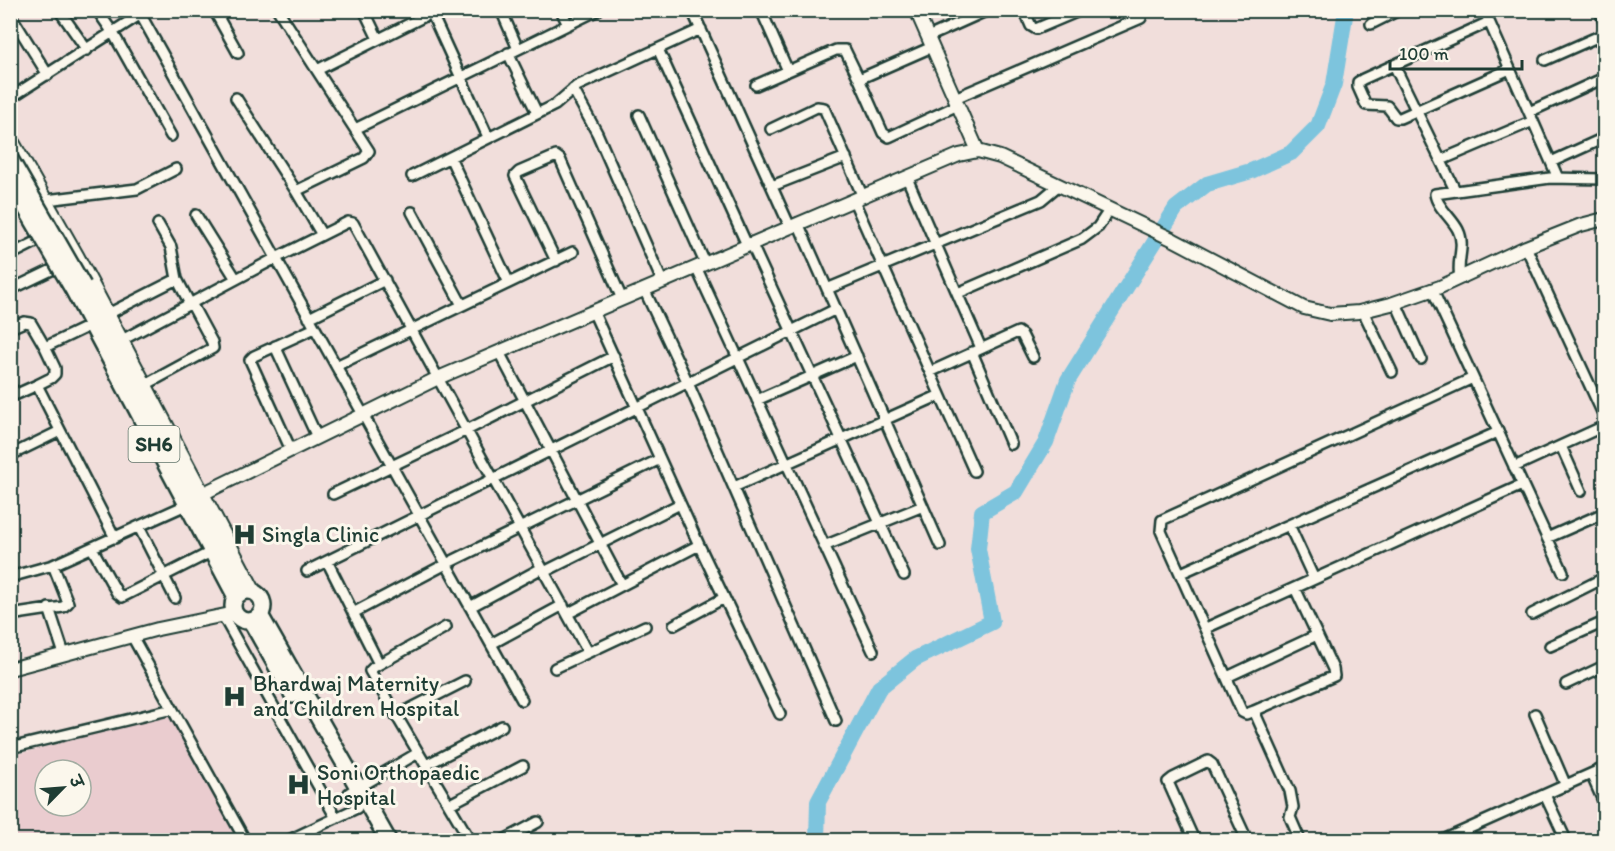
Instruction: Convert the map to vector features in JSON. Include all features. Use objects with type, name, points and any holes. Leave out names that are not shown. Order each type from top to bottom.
[{"type":"main road","name":"SH6","points":[[10,159],[78,288],[246,593]]},
{"type":"main road","name":"SH6","points":[[10,181],[78,288],[91,325],[194,499],[211,552],[246,593],[262,601],[263,607],[256,618],[354,791],[388,840]]},
{"type":"main road","name":"SH6","points":[[229,615],[246,593]]},
{"type":"main road","points":[[229,615],[244,621],[256,618]]},
{"type":"main road","name":"SH6","points":[[354,791],[357,808],[376,840]]},
{"type":"street","points":[[59,10],[87,50]]},
{"type":"street","points":[[97,10],[113,33],[171,136]]},
{"type":"street","points":[[214,10],[238,53]]},
{"type":"street","points":[[278,10],[367,148],[368,155],[296,190]]},
{"type":"street","points":[[364,10],[378,39]]},
{"type":"street","points":[[501,10],[518,49]]},
{"type":"street","points":[[561,10],[568,25]]},
{"type":"street","points":[[355,129],[598,10]]},
{"type":"street","points":[[692,10],[771,186],[827,289],[940,545]]},
{"type":"street","points":[[761,10],[788,71]]},
{"type":"street","points":[[859,79],[988,10]]},
{"type":"street","points":[[1024,10],[1036,29],[1081,10]]},
{"type":"street","points":[[1371,24],[1399,10]]},
{"type":"street","points":[[1484,10],[1558,178]]},
{"type":"street","points":[[1599,10],[1605,22]]},
{"type":"street","points":[[10,98],[87,50],[142,12],[522,700]]},
{"type":"street","points":[[317,70],[430,12],[488,137]]},
{"type":"street","points":[[920,12],[930,42],[978,151]]},
{"type":"street","points":[[10,14],[48,75]]},
{"type":"street","points":[[756,86],[841,49],[848,54],[884,133],[889,137],[956,101],[1142,18]]},
{"type":"street","points":[[1490,22],[1358,82],[1364,102],[1368,106],[1379,104],[1387,106],[1396,118],[1400,118],[1510,69]]},
{"type":"street","points":[[412,177],[561,101],[573,89],[701,29]]},
{"type":"street","points":[[1545,60],[1605,34]]},
{"type":"street","points":[[658,49],[904,575]]},
{"type":"street","points":[[508,53],[537,113]]},
{"type":"street","points":[[1394,65],[1455,190]]},
{"type":"street","points":[[1441,160],[1605,78]]},
{"type":"street","points":[[573,89],[597,133],[662,281]]},
{"type":"street","points":[[236,98],[296,190],[322,235]]},
{"type":"street","points":[[771,129],[821,106],[826,110],[846,157],[884,267],[974,471]]},
{"type":"street","points":[[639,115],[738,358],[873,651]]},
{"type":"street","points":[[10,137],[145,384],[194,499]]},
{"type":"street","points":[[1551,162],[1605,138]]},
{"type":"street","points":[[10,577],[53,565],[139,527],[438,378],[859,199],[959,154],[978,151],[999,157],[1174,240],[1304,308],[1330,314],[1364,311],[1396,303],[1526,247],[1581,225],[1605,219]]},
{"type":"street","points":[[556,261],[515,176],[519,172],[556,156],[561,159],[622,298]]},
{"type":"street","points":[[771,186],[846,157]]},
{"type":"street","points":[[450,158],[509,283]]},
{"type":"street","points":[[46,200],[137,189],[176,169]]},
{"type":"street","points":[[906,178],[958,293],[1011,444]]},
{"type":"street","points":[[1460,277],[1461,241],[1451,219],[1435,197],[1438,192],[1558,178],[1605,179]]},
{"type":"street","points":[[827,289],[1041,200],[1059,186]]},
{"type":"street","points":[[958,293],[1082,239],[1098,227],[1110,209]]},
{"type":"street","points":[[412,212],[462,305]]},
{"type":"street","points":[[196,215],[236,279]]},
{"type":"street","points":[[122,340],[276,258],[348,222],[353,223],[588,652]]},
{"type":"street","points":[[145,384],[213,348],[212,342],[177,279],[171,247],[158,224]]},
{"type":"street","points":[[10,255],[62,229]]},
{"type":"street","points":[[1526,247],[1605,416]]},
{"type":"street","points":[[336,366],[573,252]]},
{"type":"street","points":[[10,290],[78,258]]},
{"type":"street","points":[[108,314],[177,279]]},
{"type":"street","points":[[309,318],[385,280]]},
{"type":"street","points":[[645,289],[836,722]]},
{"type":"street","points":[[1432,289],[1563,572]]},
{"type":"street","points":[[1396,303],[1421,359]]},
{"type":"street","points":[[307,571],[836,309]]},
{"type":"street","points":[[593,311],[699,545],[780,714]]},
{"type":"street","points":[[1364,311],[1392,372]]},
{"type":"street","points":[[10,327],[31,322],[56,372],[51,378],[17,394],[10,387]]},
{"type":"street","points":[[45,347],[91,325]]},
{"type":"street","points":[[291,450],[251,363],[252,358],[315,328]]},
{"type":"street","points":[[930,372],[1018,332],[1022,335],[1033,357]]},
{"type":"street","points":[[275,346],[317,437]]},
{"type":"street","points":[[499,352],[622,585]]},
{"type":"street","points":[[333,494],[614,356]]},
{"type":"street","points":[[757,400],[857,356]]},
{"type":"street","points":[[1295,588],[1333,669],[1334,676],[1246,714],[1242,712],[1161,531],[1162,520],[1473,378]]},
{"type":"street","points":[[37,385],[115,538]]},
{"type":"street","points":[[734,487],[884,418],[940,395]]},
{"type":"street","points":[[1514,466],[1605,426]]},
{"type":"street","points":[[10,453],[60,432]]},
{"type":"street","points":[[1181,573],[1498,432]]},
{"type":"street","points":[[1561,446],[1581,491]]},
{"type":"street","points":[[353,613],[446,564],[660,459]]},
{"type":"street","points":[[1206,628],[1522,485]]},
{"type":"street","points":[[471,607],[680,504]]},
{"type":"street","points":[[824,546],[923,506]]},
{"type":"street","points":[[1547,538],[1605,513]]},
{"type":"street","points":[[1289,525],[1314,579]]},
{"type":"street","points":[[139,527],[175,598]]},
{"type":"street","points":[[491,644],[622,585],[699,545]]},
{"type":"street","points":[[92,548],[119,596],[125,596],[211,552]]},
{"type":"street","points":[[327,561],[379,664]]},
{"type":"street","points":[[10,615],[63,607],[68,603],[53,565]]},
{"type":"street","points":[[1532,614],[1605,578]]},
{"type":"street","points":[[674,625],[724,598]]},
{"type":"street","points":[[49,608],[64,654]]},
{"type":"street","points":[[10,669],[132,636],[229,615],[336,818]]},
{"type":"street","points":[[1550,646],[1605,622]]},
{"type":"street","points":[[555,668],[645,626]]},
{"type":"street","points":[[446,627],[371,668],[371,674],[470,840]]},
{"type":"street","points":[[1227,677],[1317,635]]},
{"type":"street","points":[[132,636],[245,840]]},
{"type":"street","points":[[1566,684],[1605,666]]},
{"type":"street","points":[[396,716],[465,681]]},
{"type":"street","points":[[10,748],[172,709]]},
{"type":"street","points":[[1254,711],[1290,791],[1293,807],[1290,817],[1300,840]]},
{"type":"street","points":[[1535,714],[1566,786]]},
{"type":"street","points":[[426,765],[502,726]]},
{"type":"street","points":[[354,791],[418,753]]},
{"type":"street","points":[[1194,840],[1168,782],[1208,760],[1246,840]]},
{"type":"street","points":[[450,804],[523,766]]},
{"type":"street","points":[[1443,840],[1605,768]]},
{"type":"street","points":[[1591,774],[1605,803]]},
{"type":"street","points":[[1545,795],[1566,840]]},
{"type":"street","points":[[288,840],[357,808]]},
{"type":"street","points":[[504,840],[538,822]]},
{"type":"shaded area","points":[[169,715],[239,840],[11,840],[11,756]]},
{"type":"waterway","points":[[817,840],[818,802],[879,688],[915,659],[992,622],[978,549],[982,512],[1016,492],[1046,442],[1068,380],[1176,208],[1207,184],[1251,171],[1291,153],[1318,126],[1334,84],[1346,10]]},
{"type":"place","name":"Singla Clinic","points":[[244,534]]},
{"type":"place","name":"Bhardwaj Maternity and Children Hospital","points":[[235,696]]},
{"type":"place","name":"Soni Orthopaedic Hospital","points":[[299,785]]}]
